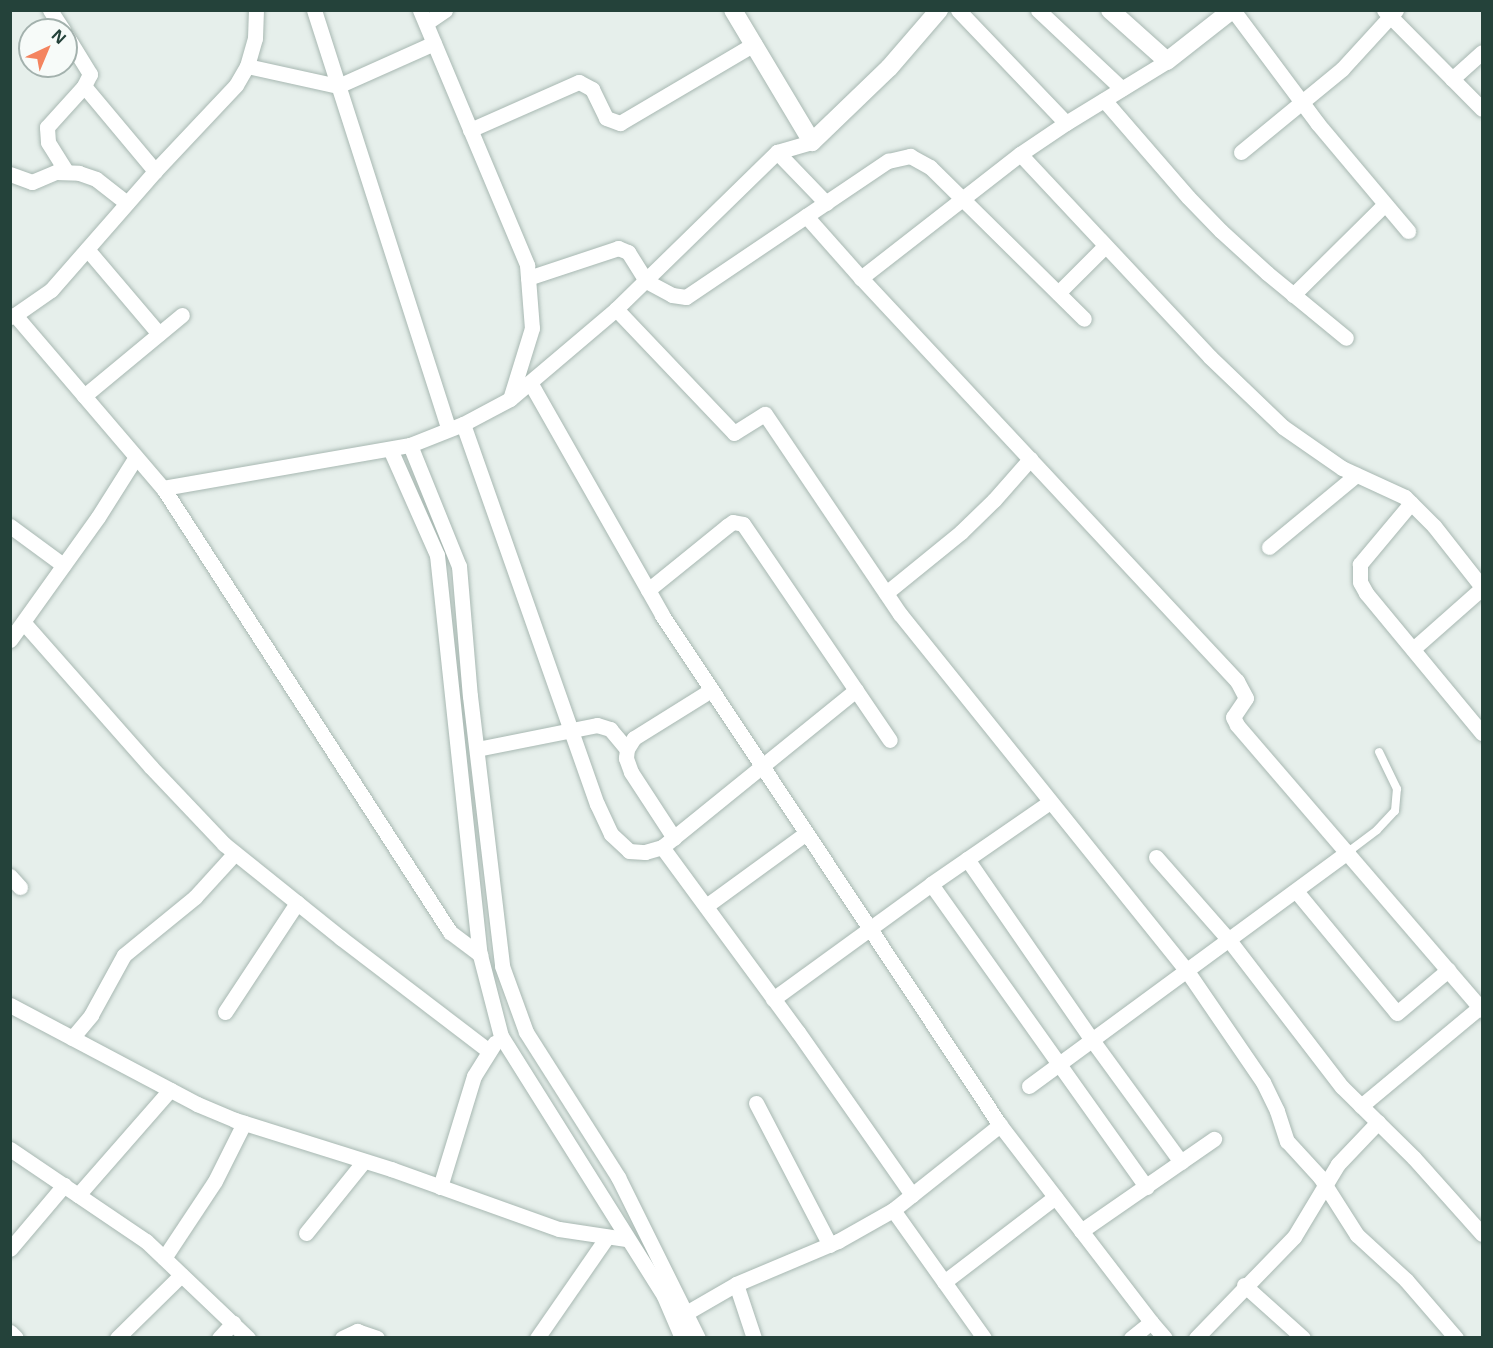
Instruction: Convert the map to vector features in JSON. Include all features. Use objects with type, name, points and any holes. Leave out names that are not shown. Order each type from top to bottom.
[{"type":"main road","points":[[733,10],[812,142],[889,68],[939,10]]},
{"type":"main road","points":[[1121,14],[1167,62],[1232,10]]},
{"type":"street","points":[[256,10],[255,38],[247,66],[236,86],[155,171],[51,290],[13,316],[163,488],[450,932],[480,955]]},
{"type":"street","points":[[314,10],[448,428]]},
{"type":"street","points":[[445,10],[423,17],[527,265],[532,328],[510,399]]},
{"type":"street","points":[[958,10],[1066,123]]},
{"type":"street","points":[[1038,10],[1122,89]]},
{"type":"street","points":[[1232,10],[1302,103],[1408,231]]},
{"type":"street","points":[[1240,152],[1342,69],[1390,13],[1482,109]]},
{"type":"street","points":[[247,66],[338,87],[434,43]]},
{"type":"street","points":[[470,130],[579,82],[591,89],[606,118],[620,123],[754,44]]},
{"type":"street","points":[[1452,79],[1482,52]]},
{"type":"street","points":[[66,171],[48,142],[45,132],[51,120],[84,86],[90,74],[78,54]]},
{"type":"street","points":[[861,278],[1020,154],[1066,123],[1167,62]]},
{"type":"street","points":[[84,86],[155,171]]},
{"type":"street","points":[[1104,100],[1188,197],[1259,266],[1346,338]]},
{"type":"street","points":[[163,488],[410,445],[448,428],[463,424],[510,399],[531,384],[616,309],[777,152],[812,142]]},
{"type":"street","points":[[777,152],[826,203]]},
{"type":"street","points":[[1020,154],[1210,357],[1283,428],[1342,468],[1405,497],[1434,526],[1482,587],[1413,649]]},
{"type":"street","points":[[528,278],[618,248],[628,252],[646,281],[680,297],[695,293],[888,161],[910,156],[930,167],[1084,319]]},
{"type":"street","points":[[10,174],[32,182],[66,171],[96,179],[127,203]]},
{"type":"street","points":[[1293,294],[1385,204]]},
{"type":"street","points":[[806,216],[861,278],[1243,687],[1246,698],[1234,720],[1481,1009],[1361,1106]]},
{"type":"street","points":[[1058,293],[1105,246]]},
{"type":"street","points":[[87,249],[159,334]]},
{"type":"street","points":[[616,309],[734,433],[765,414],[900,614],[1186,971],[1263,1082],[1277,1111],[1287,1141],[1325,1185],[1357,1235],[1406,1280],[1456,1338]]},
{"type":"street","points":[[84,396],[182,315]]},
{"type":"street","points":[[531,384],[648,590],[711,690],[999,1125],[1165,1338]]},
{"type":"street","points":[[463,424],[597,804],[611,834],[629,851],[645,852],[668,843],[856,690]]},
{"type":"street","points":[[410,445],[459,566],[502,966],[526,1032],[618,1177],[698,1338]]},
{"type":"street","points":[[390,449],[437,555],[480,955],[501,1036],[626,1239],[664,1296],[682,1338]]},
{"type":"street","points":[[10,640],[98,517],[136,457]]},
{"type":"street","points":[[886,593],[961,532],[1030,459]]},
{"type":"street","points":[[1269,547],[1356,475]]},
{"type":"street","points":[[1411,503],[1360,564],[1359,573],[1366,593],[1482,733]]},
{"type":"street","points":[[648,590],[727,526],[733,522],[743,524],[890,740]]},
{"type":"street","points":[[10,526],[63,565]]},
{"type":"street","points":[[24,623],[151,767],[235,853],[489,1051]]},
{"type":"street","points":[[711,690],[634,738],[627,749],[626,758],[631,772],[668,843],[706,906],[912,1195]]},
{"type":"street","points":[[477,749],[570,730],[605,726],[627,749]]},
{"type":"street","points":[[773,999],[931,884],[1050,802]]},
{"type":"street","points":[[706,906],[806,833]]},
{"type":"street","points":[[1029,1086],[1348,852]]},
{"type":"street","points":[[72,1038],[91,1015],[124,956],[195,897],[235,853]]},
{"type":"street","points":[[1156,857],[1229,940],[1342,1087],[1414,1158],[1482,1234]]},
{"type":"street","points":[[967,859],[1092,1040],[1181,1162]]},
{"type":"street","points":[[931,884],[1146,1186]]},
{"type":"street","points":[[1296,891],[1397,1013],[1448,970]]},
{"type":"street","points":[[225,1012],[297,903]]},
{"type":"street","points":[[10,1005],[170,1090],[244,1123],[364,1161],[559,1229],[626,1239]]},
{"type":"street","points":[[440,1187],[474,1076],[501,1036]]},
{"type":"street","points":[[78,1195],[170,1090]]},
{"type":"street","points":[[756,1103],[830,1245]]},
{"type":"street","points":[[1196,1338],[1294,1237],[1338,1164],[1378,1122]]},
{"type":"street","points":[[164,1258],[215,1180],[244,1123]]},
{"type":"street","points":[[686,1313],[736,1284],[830,1245],[893,1210],[999,1125]]},
{"type":"street","points":[[1081,1231],[1214,1139]]},
{"type":"street","points":[[10,1149],[147,1241],[248,1338]]},
{"type":"street","points":[[306,1233],[364,1161]]},
{"type":"street","points":[[10,1249],[64,1185]]},
{"type":"street","points":[[944,1282],[1055,1197]]},
{"type":"street","points":[[893,1210],[984,1338]]},
{"type":"street","points":[[537,1338],[608,1237]]},
{"type":"street","points":[[117,1338],[181,1275]]},
{"type":"street","points":[[736,1284],[754,1338]]},
{"type":"street","points":[[1244,1286],[1303,1338]]},
{"type":"street","points":[[1131,1338],[1151,1322]]},
{"type":"street","points":[[219,1338],[233,1323]]},
{"type":"street","points":[[342,1338],[357,1331],[378,1338]]},
{"type":"street","points":[[10,1332],[16,1338]]},
{"type":"lane","points":[[1348,852],[1377,830],[1395,811],[1397,789],[1379,752]]}]
